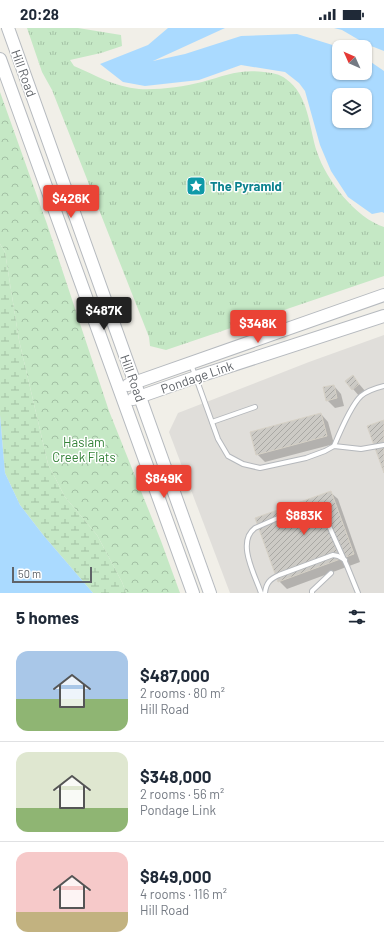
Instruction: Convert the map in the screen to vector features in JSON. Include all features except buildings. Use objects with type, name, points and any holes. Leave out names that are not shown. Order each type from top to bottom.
[{"type":"main road","name":"Hill Road","points":[[8,28],[210,593]]},
{"type":"main road","name":"Hill Road","points":[[0,59],[193,593]]},
{"type":"main road","name":"Pondage Link","points":[[120,388],[384,295]]},
{"type":"main road","name":"Pondage Link","points":[[124,402],[384,316]]},
{"type":"lane","points":[[191,364],[218,439],[228,456],[243,464],[260,468],[306,458],[334,446],[362,449],[384,445]]},
{"type":"lane","points":[[334,446],[348,416],[361,396],[384,386]]},
{"type":"lane","points":[[212,422],[255,407]]},
{"type":"lane","points":[[261,593],[247,555],[246,543],[251,531],[303,508],[314,507],[324,515],[345,560],[358,593]]},
{"type":"lane","points":[[265,593],[268,582],[279,575],[333,554],[345,560]]},
{"type":"lane","points":[[312,593],[312,591],[331,573]]},
{"type":"shaded area","points":[[384,335],[384,593],[230,593],[169,432],[178,413],[309,362]]},
{"type":"green space","points":[[27,28],[78,28],[121,35],[122,46],[101,53],[70,60],[74,66],[105,80],[130,88],[154,89],[179,87],[247,71],[270,73],[284,77],[294,86],[304,103],[314,143],[321,163],[335,186],[353,207],[373,222],[384,227],[384,276],[166,350],[150,346],[149,337],[52,90],[42,72]]},
{"type":"green space","name":"Haslam Creek Flats","points":[[0,92],[47,224],[109,411],[180,593],[126,593],[122,582],[97,535],[65,497],[48,464],[19,340],[5,252],[0,244]]},
{"type":"green space","points":[[0,244],[5,252],[19,340],[48,464],[65,497],[97,535],[122,582],[126,593],[93,593],[44,536],[20,505],[5,473],[0,415]]},
{"type":"water","points":[[168,28],[225,28],[153,61],[185,54],[241,36],[297,34],[332,45],[332,80],[372,80],[372,63],[384,71],[384,213],[372,214],[348,197],[331,171],[320,145],[305,91],[299,83],[285,72],[241,65],[199,80],[145,86],[123,82],[100,64],[148,45]]},
{"type":"water","points":[[334,28],[384,28],[384,51],[372,46],[372,40],[359,40],[342,30]]},
{"type":"water","points":[[0,415],[5,473],[20,505],[44,536],[93,593],[0,593]]},
{"type":"place","name":"The Pyramid","points":[[196,186]]}]
